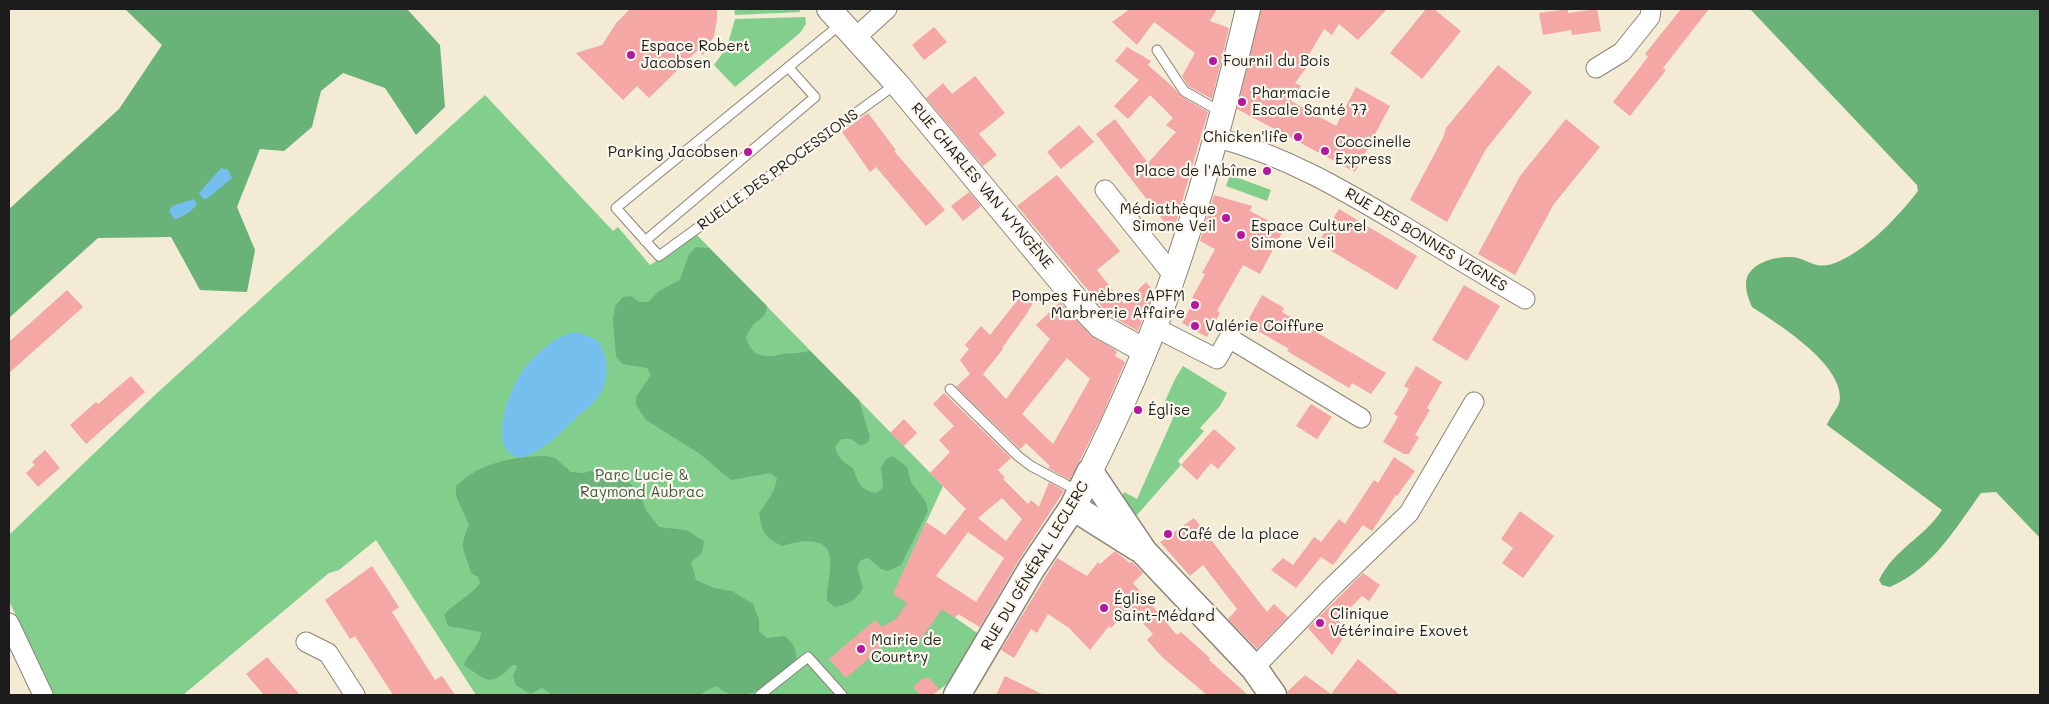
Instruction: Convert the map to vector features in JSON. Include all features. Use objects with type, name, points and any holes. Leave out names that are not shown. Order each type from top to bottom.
[{"type":"main road","points":[[1081,490],[1144,552],[1254,668],[1273,695]]},
{"type":"main road","points":[[1081,490],[1144,552]]},
{"type":"main road","name":"RUE DU GÉNÉRAL LECLERC","points":[[957,695],[1032,568],[1081,490]]},
{"type":"street","points":[[842,23],[887,9]]},
{"type":"street","name":"RUE DU GÉNÉRAL LECLERC","points":[[1081,490],[1122,405],[1154,327],[1201,191],[1248,9]]},
{"type":"street","points":[[1596,68],[1622,52],[1650,17],[1651,9]]},
{"type":"street","name":"RUE CHARLES VAN WYNGÈNE","points":[[842,23],[897,84],[1084,309],[1100,326],[1144,351]]},
{"type":"street","name":"RUE DES BONNES VIGNES","points":[[1216,137],[1268,154],[1315,175],[1354,196],[1525,300]]},
{"type":"street","points":[[1106,190],[1172,275]]},
{"type":"street","points":[[1154,327],[1217,359],[1229,338],[1361,418]]},
{"type":"street","points":[[1254,668],[1281,648],[1329,590],[1409,513],[1474,402]]},
{"type":"street","points":[[9,623],[43,695]]},
{"type":"street","points":[[306,642],[328,653],[355,695]]},
{"type":"lane","points":[[788,67],[816,98],[645,241],[616,208],[788,67],[842,23]]},
{"type":"lane","points":[[1157,50],[1184,91],[1222,112]]},
{"type":"lane","name":"RUELLE DES PROCESSIONS","points":[[645,241],[659,256],[897,84]]},
{"type":"lane","points":[[950,389],[1018,456],[1031,466],[1081,490]]},
{"type":"lane","points":[[760,695],[808,657],[842,695]]},
{"type":"green space","points":[[125,9],[407,9],[440,45],[445,107],[416,135],[385,88],[343,73],[321,91],[312,127],[284,151],[260,149],[237,207],[255,250],[247,292],[200,290],[171,237],[98,238],[9,318],[9,209],[119,109],[162,45]]},
{"type":"green space","points":[[734,9],[798,9],[801,12],[735,15]]},
{"type":"green space","points":[[1750,9],[2040,9],[2040,538],[1996,492],[1981,493],[1952,534],[1918,570],[1890,587],[1882,585],[1879,580],[1901,551],[1935,520],[1942,510],[1827,425],[1840,401],[1838,385],[1830,371],[1819,358],[1792,334],[1752,307],[1746,284],[1747,277],[1751,271],[1756,266],[1769,260],[1791,257],[1821,266],[1847,258],[1870,242],[1901,212],[1918,191],[1917,185]]},
{"type":"green space","points":[[805,17],[806,24],[800,33],[735,87],[714,65],[727,47],[735,19]]},
{"type":"green space","name":"Parc Lucie & Raymond Aubrac","points":[[485,95],[613,231],[618,227],[650,265],[697,235],[943,486],[900,579],[980,635],[950,682],[932,695],[476,695],[376,540],[339,570],[329,573],[183,695],[54,695],[9,601],[9,535],[156,394]]},
{"type":"green space","points":[[1230,175],[1271,190],[1267,201],[1226,186]]},
{"type":"green space","points":[[696,247],[709,248],[767,306],[763,317],[752,326],[746,337],[755,353],[770,356],[810,351],[859,400],[870,437],[868,442],[861,446],[851,439],[842,439],[835,446],[841,459],[853,468],[861,485],[867,490],[877,493],[883,487],[881,467],[886,459],[893,456],[907,467],[911,482],[926,502],[928,511],[901,565],[888,571],[881,569],[868,558],[861,560],[857,567],[863,588],[858,596],[848,603],[835,607],[827,601],[830,557],[823,545],[810,541],[782,546],[765,534],[759,513],[773,492],[777,478],[770,473],[731,480],[700,454],[646,420],[636,405],[636,397],[651,375],[647,368],[622,364],[616,356],[613,320],[615,306],[623,297],[631,296],[639,302],[648,302],[659,291],[680,280],[689,254]]},
{"type":"green space","points":[[1183,366],[1227,393],[1220,406],[1200,428],[1204,431],[1178,461],[1181,465],[1137,515],[1129,509],[1123,495],[1124,492],[1137,499],[1174,416],[1161,410]]},
{"type":"green space","points":[[546,456],[555,458],[571,472],[583,473],[599,469],[623,475],[641,496],[646,510],[659,527],[686,530],[704,541],[702,553],[691,562],[696,580],[714,588],[732,591],[753,604],[759,619],[759,631],[767,638],[784,636],[787,638],[795,649],[796,660],[765,686],[746,695],[737,696],[729,694],[716,686],[699,695],[553,695],[542,688],[530,694],[516,685],[513,676],[517,666],[513,665],[499,677],[489,680],[464,665],[479,642],[481,632],[448,626],[444,615],[480,583],[478,577],[471,573],[463,546],[469,525],[456,496],[456,486],[476,471],[498,462]]},
{"type":"water","points":[[221,168],[228,170],[232,178],[208,198],[203,199],[199,193]]},
{"type":"water","points":[[194,199],[197,205],[188,213],[175,220],[169,211],[172,206]]},
{"type":"water","points":[[577,332],[597,340],[604,354],[607,370],[601,394],[542,448],[520,458],[510,453],[504,444],[502,432],[503,419],[506,405],[517,381],[527,365],[546,346],[561,337]]},
{"type":"building","name":"Espace Robert Jacobsen","points":[[630,9],[717,9],[717,19],[714,36],[703,55],[698,50],[649,98],[637,86],[623,100],[576,53],[602,45],[617,22]]},
{"type":"building","points":[[1130,9],[1217,9],[1210,21],[1229,28],[1212,99],[1188,86],[1182,76],[1195,53],[1154,22],[1137,45],[1112,22]]},
{"type":"building","points":[[1261,9],[1387,9],[1358,40],[1339,24],[1332,35],[1324,29],[1303,65],[1307,67],[1295,83],[1301,86],[1291,101],[1336,126],[1356,87],[1390,106],[1355,172],[1237,109]]},
{"type":"building","points":[[1426,9],[1434,9],[1461,31],[1422,79],[1390,53]]},
{"type":"building","points":[[1568,9],[1568,13],[1597,9],[1601,31],[1572,35],[1571,30],[1543,35],[1539,13]]},
{"type":"building","points":[[1681,9],[1709,9],[1663,68],[1666,70],[1630,116],[1613,102],[1648,57],[1645,54]]},
{"type":"building","points":[[934,27],[947,42],[924,60],[912,45]]},
{"type":"building","points":[[1127,47],[1151,61],[1148,65],[1181,96],[1208,112],[1173,233],[1096,134],[1115,119],[1148,163],[1176,132],[1166,125],[1173,118],[1150,95],[1128,119],[1114,106],[1139,80],[1115,61]]},
{"type":"building","points":[[1498,65],[1532,92],[1486,149],[1447,222],[1410,200],[1443,138],[1446,128]]},
{"type":"building","points":[[975,76],[1005,113],[979,134],[997,155],[983,166],[926,98],[943,83],[952,94]]},
{"type":"building","points":[[868,113],[896,150],[894,151],[945,210],[926,226],[876,167],[870,172],[842,132]]},
{"type":"building","points":[[1566,119],[1600,147],[1554,204],[1515,275],[1478,254],[1520,176]]},
{"type":"building","points":[[1079,125],[1094,142],[1061,169],[1047,152]]},
{"type":"building","points":[[1057,175],[1120,251],[1097,270],[1124,304],[1146,282],[1154,291],[1138,331],[1109,315],[1017,206]]},
{"type":"building","points":[[969,192],[981,206],[963,221],[951,206]]},
{"type":"building","name":"Espace Culturel Simone Veil","points":[[1214,195],[1252,206],[1250,211],[1284,229],[1260,274],[1243,265],[1217,311],[1220,313],[1207,337],[1182,323],[1195,299],[1192,298],[1205,274],[1202,273],[1215,249],[1200,241]]},
{"type":"building","points":[[1339,209],[1417,256],[1397,290],[1318,243]]},
{"type":"building","points":[[1464,285],[1500,306],[1467,361],[1432,340]]},
{"type":"building","points":[[67,290],[83,307],[9,373],[9,342]]},
{"type":"building","points":[[1023,293],[1033,303],[1003,349],[983,374],[1006,399],[1050,339],[1036,325],[1060,302],[1090,335],[1114,349],[1117,352],[1115,356],[1125,362],[1102,416],[1070,480],[1048,468],[1050,466],[1026,443],[1020,449],[956,387],[970,374],[960,360],[969,349],[965,345],[981,326],[990,335]],"holes":[[[1067,358],[1090,379],[1053,444],[1022,414]]]},
{"type":"building","points":[[1262,295],[1284,308],[1282,312],[1386,373],[1371,394],[1352,383],[1349,388],[1246,324]]},
{"type":"building","points":[[1416,366],[1442,382],[1427,408],[1430,410],[1415,435],[1419,437],[1409,454],[1404,454],[1383,442],[1398,417],[1394,414],[1409,389],[1404,386]]},
{"type":"building","points":[[131,376],[145,392],[86,444],[70,425],[96,402],[98,404]]},
{"type":"building","points":[[944,393],[1011,458],[998,470],[1005,478],[1003,479],[1028,504],[1031,500],[1039,507],[1049,482],[1064,491],[1019,560],[980,627],[958,614],[955,618],[942,609],[916,646],[898,633],[846,678],[829,659],[875,620],[882,627],[896,619],[907,603],[893,594],[926,522],[945,535],[966,509],[930,473],[950,452],[939,440],[954,426],[933,404]],"holes":[[[1002,498],[1022,519],[1006,541],[978,518]],[[968,532],[1004,558],[976,602],[936,576]]]},
{"type":"building","points":[[1311,404],[1332,417],[1317,439],[1296,426]]},
{"type":"building","points":[[904,419],[917,433],[904,446],[890,433]]},
{"type":"building","points":[[1214,429],[1236,448],[1218,469],[1211,463],[1197,480],[1181,465]]},
{"type":"building","points":[[45,450],[60,468],[38,487],[26,473],[35,465],[32,462]]},
{"type":"building","points":[[1394,457],[1415,471],[1372,531],[1363,525],[1333,565],[1321,557],[1296,588],[1271,570],[1283,558],[1293,565],[1314,537],[1321,542],[1339,519],[1345,524],[1374,480],[1378,483]]},
{"type":"building","points":[[1520,511],[1554,536],[1523,578],[1502,563],[1513,548],[1501,539]]},
{"type":"building","points":[[1194,518],[1267,612],[1274,604],[1288,617],[1257,649],[1228,619],[1237,609],[1203,565],[1190,576],[1160,542]]},
{"type":"building","points":[[1115,551],[1130,563],[1132,562],[1143,573],[1133,583],[1177,635],[1181,632],[1248,695],[1207,695],[1163,658],[1147,640],[1153,634],[1130,609],[1111,628],[1109,626],[1090,650],[1069,628],[1048,614],[1037,633],[1031,629],[1014,658],[1001,650],[1057,558],[1087,576],[1098,562],[1100,564]]},
{"type":"building","points":[[372,566],[399,607],[392,612],[435,680],[442,676],[455,695],[393,695],[355,636],[350,639],[325,600]]},
{"type":"building","points":[[1363,573],[1380,585],[1369,601],[1362,596],[1338,620],[1347,632],[1332,655],[1308,628]]},
{"type":"building","points":[[267,657],[300,695],[264,695],[246,674]]},
{"type":"building","points":[[1358,659],[1400,695],[1288,695],[1287,692],[1305,675],[1331,694]]},
{"type":"building","points":[[1005,676],[1044,695],[996,695]]},
{"type":"building","points":[[923,678],[929,678],[939,689],[932,695],[920,695],[913,687]]},
{"type":"place","name":"Espace Robert Jacobsen","points":[[631,55]]},
{"type":"place","name":"Fournil du Bois","points":[[1213,61]]},
{"type":"place","name":"Pharmacie Escale Santé 77","points":[[1242,102]]},
{"type":"place","name":"Chicken'life","points":[[1298,137]]},
{"type":"place","name":"Coccinelle Express","points":[[1325,151]]},
{"type":"place","name":"Parking Jacobsen","points":[[748,152]]},
{"type":"place","name":"Place de l'Abîme","points":[[1267,171]]},
{"type":"place","name":"Médiathèque Simone Veil","points":[[1226,218]]},
{"type":"place","name":"Espace Culturel Simone Veil","points":[[1241,235]]},
{"type":"place","name":"Pompes Funèbres APFM Marbrerie Affaire","points":[[1195,305]]},
{"type":"place","name":"Valérie Coiffure","points":[[1195,326]]},
{"type":"place","name":"Église","points":[[1138,410]]},
{"type":"place","name":"Café de la place","points":[[1168,534]]},
{"type":"place","name":"Église Saint-Médard","points":[[1104,608]]},
{"type":"place","name":"Clinique Vétérinaire Exovet","points":[[1320,623]]},
{"type":"place","name":"Mairie de Courtry","points":[[861,649]]}]
